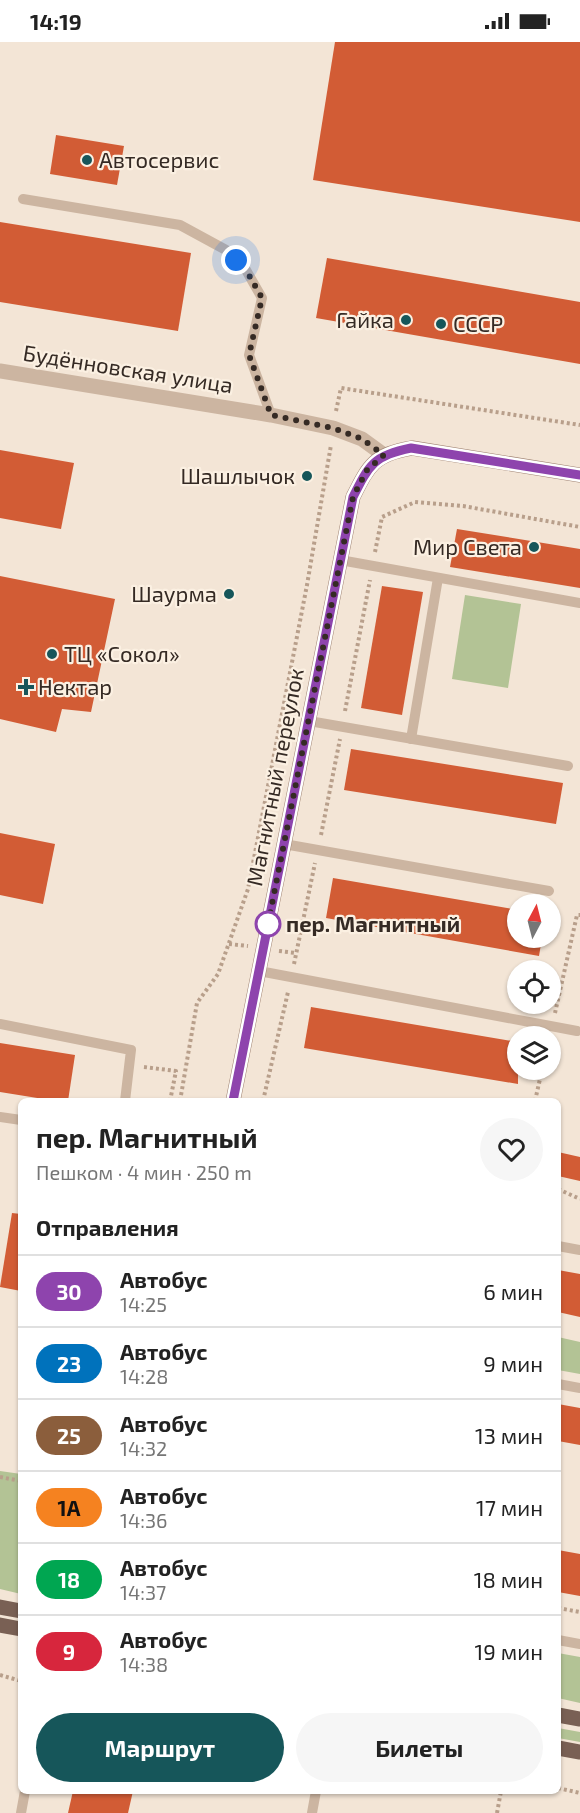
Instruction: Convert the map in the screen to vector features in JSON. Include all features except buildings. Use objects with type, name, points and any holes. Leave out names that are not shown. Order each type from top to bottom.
[{"type":"main road","points":[[384,455],[392,451],[411,448],[580,475]]},
{"type":"main road","name":"Магнитный переулок","points":[[234,1098],[353,497],[367,470],[384,455]]},
{"type":"main road","points":[[0,1607],[18,1610]]},
{"type":"main road","points":[[0,1625],[18,1628]]},
{"type":"main road","points":[[561,1716],[580,1719]]},
{"type":"main road","points":[[561,1749],[580,1752]]},
{"type":"street","name":"Будённовская улица","points":[[0,371],[271,415],[333,428],[362,439],[384,455]]},
{"type":"lane","points":[[23,199],[180,225],[226,250],[246,270],[262,298],[249,355],[271,415]]},
{"type":"lane","points":[[340,560],[580,603]]},
{"type":"lane","points":[[411,739],[438,578]]},
{"type":"lane","points":[[309,721],[568,766]]},
{"type":"lane","points":[[284,844],[549,891]]},
{"type":"lane","points":[[259,971],[552,1026]]},
{"type":"lane","points":[[0,1024],[131,1050],[126,1098]]},
{"type":"lane","points":[[561,1028],[577,1031]]},
{"type":"lane","points":[[0,1117],[18,1120]]},
{"type":"lane","points":[[561,1247],[580,1250]]},
{"type":"lane","points":[[561,1385],[580,1388]]},
{"type":"lane","points":[[561,1641],[580,1644]]},
{"type":"lane","points":[[21,1813],[24,1794]]},
{"type":"lane","points":[[312,1813],[315,1794]]},
{"type":"path","points":[[552,1026],[577,915],[580,915]]},
{"type":"path","points":[[131,1065],[176,1071],[172,1098]]},
{"type":"path","points":[[536,1098],[540,1080]]},
{"type":"path","points":[[561,1190],[580,1199]]},
{"type":"path","points":[[0,1477],[18,1480]]},
{"type":"path","points":[[561,1609],[580,1612]]},
{"type":"path","points":[[0,1675],[18,1680]]},
{"type":"path","points":[[561,1789],[580,1793]]},
{"type":"path","points":[[497,1813],[500,1794]]},
{"type":"green space","points":[[465,595],[521,604],[508,688],[452,679]]},
{"type":"green space","points":[[561,1338],[580,1342],[580,1374],[561,1371]]},
{"type":"green space","points":[[0,1471],[18,1474],[18,1593],[0,1589]]},
{"type":"green space","points":[[561,1654],[580,1657],[580,1703],[561,1699]]},
{"type":"green space","points":[[561,1729],[580,1732],[580,1742],[561,1739]]},
{"type":"bus line","name":"30","points":[[234,1098],[353,497],[367,470],[392,451],[411,448],[580,475]]},
{"type":"place","name":"Автосервис","points":[[87,160]]},
{"type":"place","name":"Гайка","points":[[406,320]]},
{"type":"place","name":"СССР","points":[[441,324]]},
{"type":"place","name":"Шашлычок","points":[[307,476]]},
{"type":"place","name":"Мир Света","points":[[534,547]]},
{"type":"place","name":"Шаурма","points":[[229,594]]},
{"type":"place","name":"ТЦ «Сокол»","points":[[52,654]]},
{"type":"place","name":"Нектар","points":[[26,687]]},
{"type":"place","name":"пер. Магнитный","points":[[268,924]]},
{"type":"route","points":[[236,260],[246,270],[262,298],[249,355],[271,415],[333,428],[362,439],[384,455],[367,470],[353,497],[268,924]]}]
